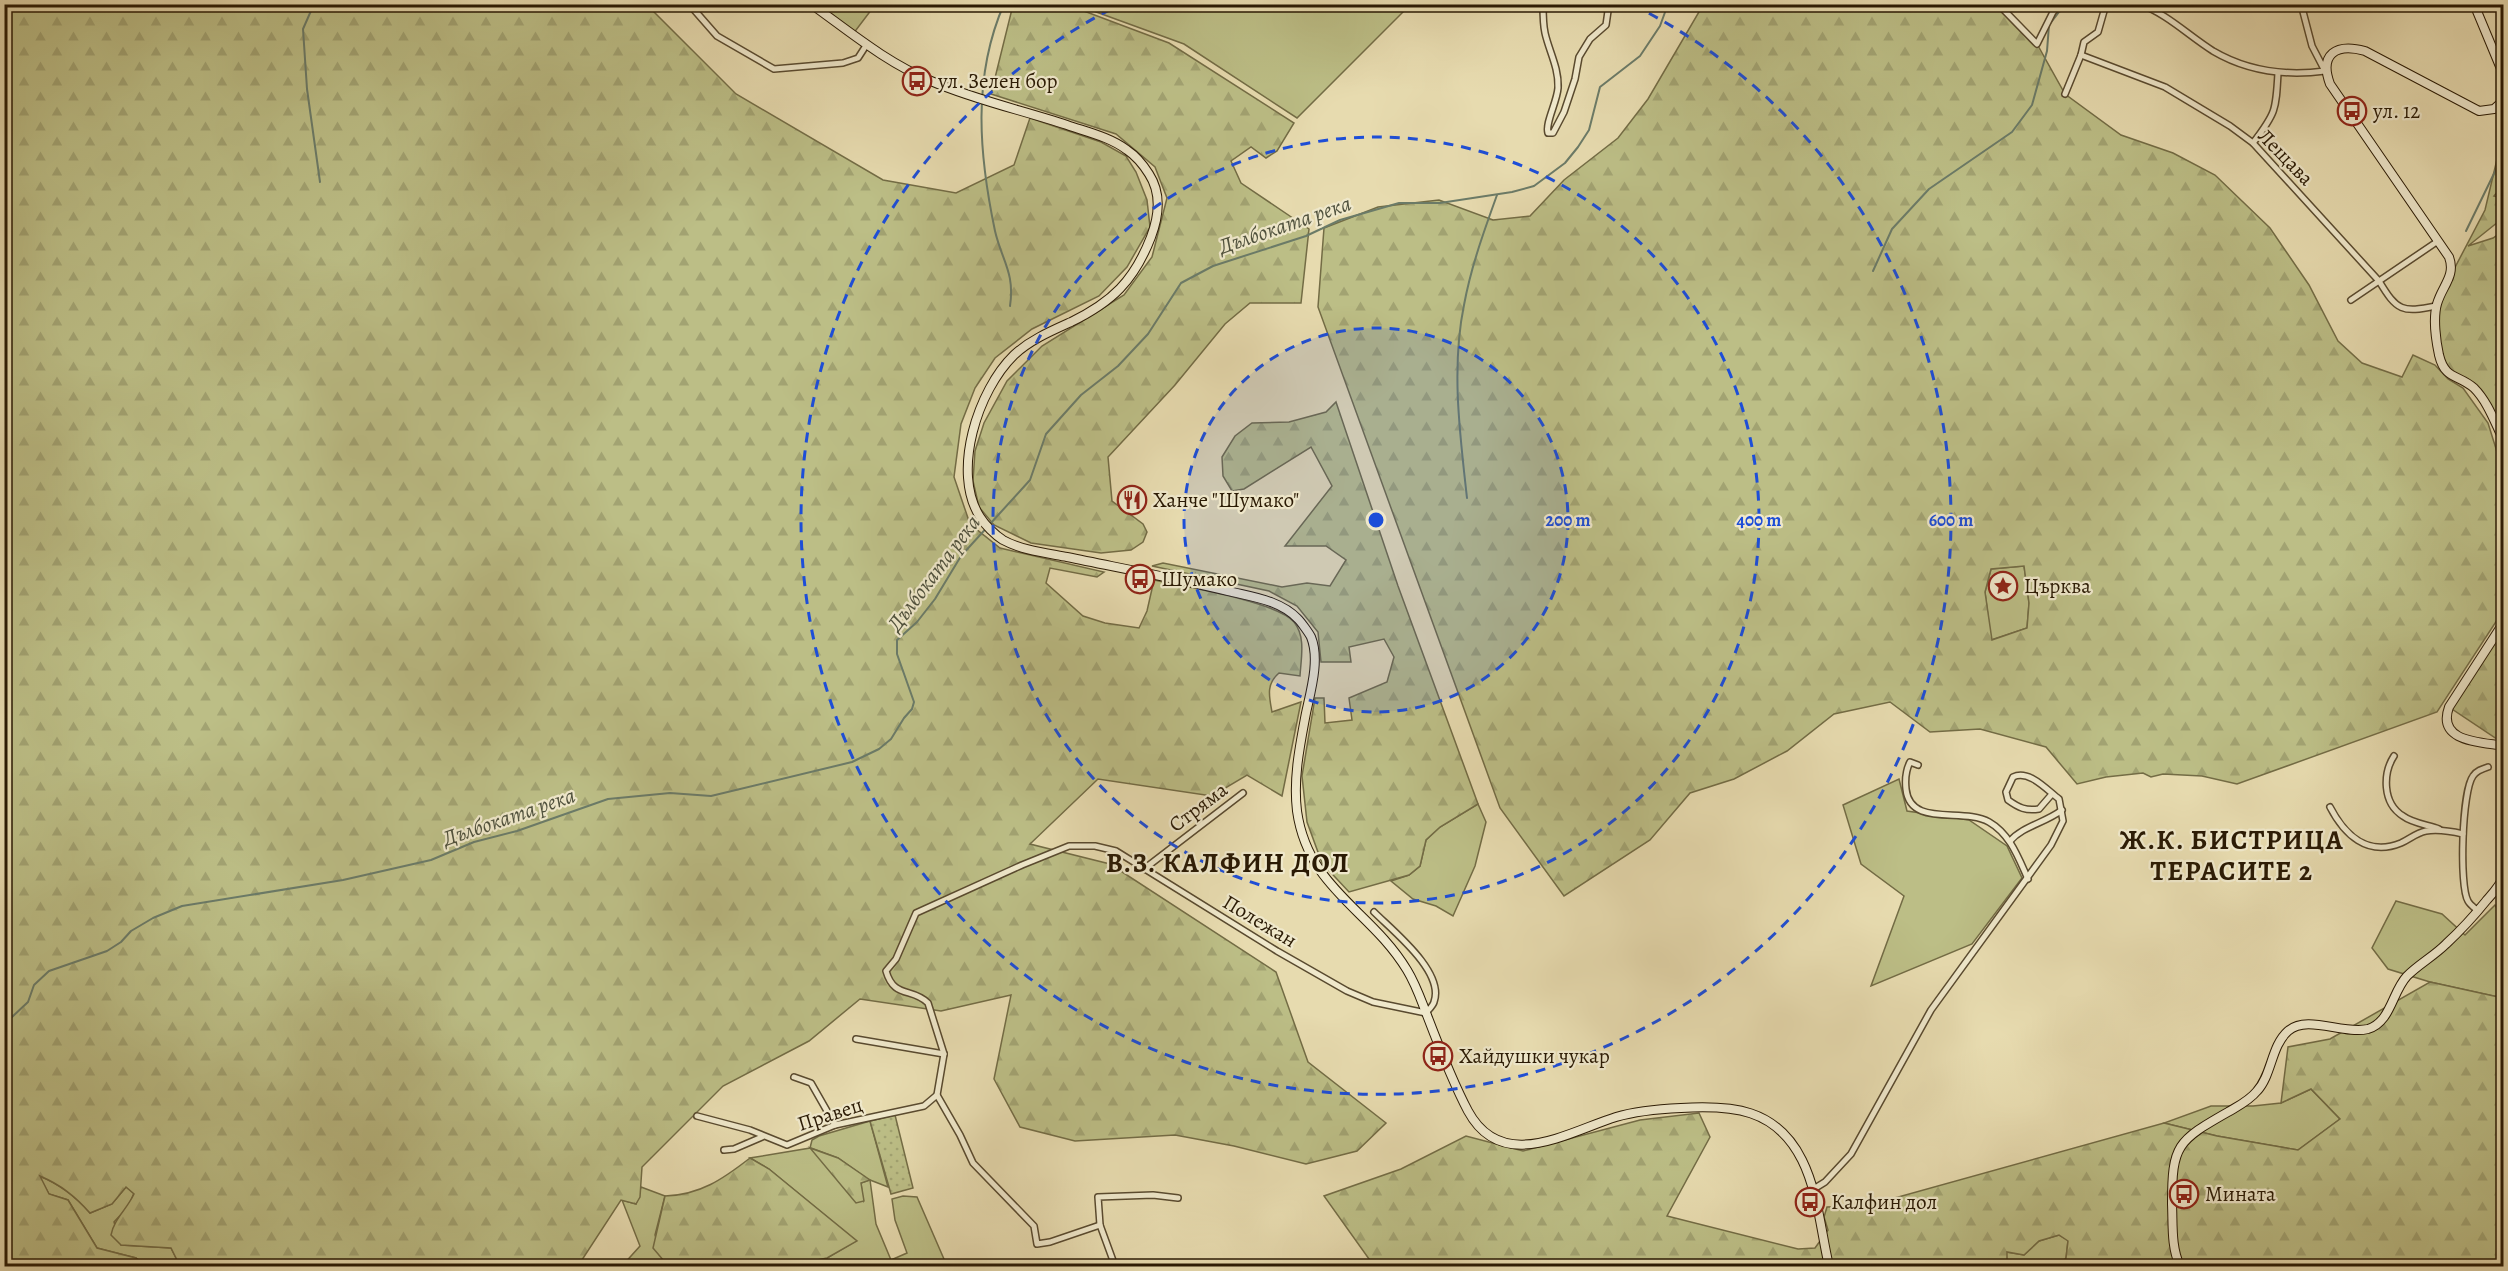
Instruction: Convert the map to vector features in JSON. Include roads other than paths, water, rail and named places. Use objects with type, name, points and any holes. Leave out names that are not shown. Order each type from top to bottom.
[{"type":"street","points":[[689,4],[717,36],[774,69],[843,63],[858,58],[867,44]]},
{"type":"street","points":[[811,4],[892,62],[926,80],[1114,141],[1132,153],[1150,175],[1158,192],[1159,204],[1154,231],[1143,256],[1126,284],[1109,301],[1038,337],[1016,353],[1002,368],[989,391],[970,442],[967,473],[971,500],[980,517],[1003,540],[1030,549],[1193,582],[1268,601],[1286,609],[1301,622],[1311,637],[1314,654],[1297,765],[1298,816],[1307,850],[1333,889],[1371,926],[1407,969],[1469,1112],[1480,1128],[1510,1143],[1532,1145],[1571,1134],[1616,1117],[1667,1108],[1731,1107],[1751,1112],[1771,1123],[1789,1141],[1803,1162],[1812,1190],[1829,1266]]},
{"type":"street","points":[[1543,4],[1545,33],[1557,71],[1558,85],[1556,104],[1548,123],[1548,133],[1553,132],[1564,112],[1575,79],[1579,57],[1590,39],[1606,25],[1609,4]]},
{"type":"street","points":[[1998,4],[2037,44],[2054,12],[2061,4]]},
{"type":"street","points":[[2065,94],[2084,42],[2098,32],[2106,4]]},
{"type":"street","points":[[2139,4],[2185,30],[2214,52],[2250,66],[2278,73],[2301,74],[2325,71]]},
{"type":"street","points":[[2301,4],[2312,46],[2330,84],[2355,125],[2449,256],[2451,274],[2436,306],[2439,354],[2444,370],[2453,378],[2474,389],[2486,404],[2504,441]]},
{"type":"street","points":[[2474,4],[2504,76]]},
{"type":"street","points":[[2325,71],[2326,63],[2339,48],[2355,48],[2365,51],[2479,111],[2494,109],[2504,100]]},
{"type":"street","name":"Лещава","points":[[2081,55],[2165,87],[2230,126],[2253,143],[2379,281],[2398,308],[2410,311],[2436,306]]},
{"type":"street","points":[[2253,143],[2272,118],[2276,102],[2278,73]]},
{"type":"street","points":[[2351,300],[2438,241]]},
{"type":"street","points":[[2504,622],[2449,707],[2446,716],[2449,729],[2460,739],[2499,745],[2504,749]]},
{"type":"street","points":[[2394,756],[2388,765],[2386,779],[2388,796],[2394,808],[2403,817],[2442,830],[2463,834]]},
{"type":"street","points":[[1918,765],[1910,762],[1905,782],[1909,802],[1916,810],[1928,814],[1965,814],[1981,818],[2000,830],[2010,841],[2028,879]]},
{"type":"street","points":[[2478,911],[2468,901],[2463,866],[2463,834],[2468,787],[2472,777],[2478,771],[2488,767]]},
{"type":"street","points":[[1812,1190],[1825,1182],[1851,1154],[1931,1010],[2028,879],[2063,820],[2059,800],[2052,794],[2023,774],[2013,777],[2006,792],[2008,800],[2028,811],[2039,809],[2052,794]]},
{"type":"street","name":"Стряма","points":[[1144,869],[1243,793]]},
{"type":"street","points":[[2330,807],[2339,824],[2349,835],[2361,842],[2376,846],[2390,846],[2402,843],[2415,835],[2442,830]]},
{"type":"street","points":[[2010,841],[2018,832],[2038,825],[2061,810]]},
{"type":"street","name":"Полежан","points":[[944,1054],[928,1003],[922,997],[897,989],[890,983],[886,971],[896,959],[916,913],[1069,846],[1095,846],[1116,851],[1277,951],[1347,991],[1373,1002],[1426,1013]]},
{"type":"street","points":[[2180,1266],[2173,1238],[2172,1170],[2177,1151],[2184,1142],[2202,1127],[2247,1101],[2257,1092],[2288,1031],[2300,1025],[2313,1024],[2338,1030],[2356,1030],[2378,1024],[2385,1017],[2405,978],[2445,945],[2478,911],[2504,875]]},
{"type":"street","points":[[1374,912],[1418,956],[1430,972],[1434,983],[1434,1001],[1426,1013]]},
{"type":"street","points":[[856,1039],[944,1054],[937,1095],[973,1163],[1034,1226],[1038,1244],[1100,1225]]},
{"type":"street","points":[[794,1077],[811,1083],[835,1125]]},
{"type":"street","name":"Правец","points":[[697,1116],[740,1127],[788,1145],[835,1125],[924,1106],[937,1095]]},
{"type":"street","points":[[724,1150],[734,1149],[762,1137]]},
{"type":"street","points":[[1115,1266],[1100,1225],[1097,1199],[1100,1196],[1153,1195],[1178,1198]]},
{"type":"waterway","points":[[314,4],[303,29],[307,89],[320,182]]},
{"type":"waterway","points":[[1004,4],[987,60],[983,88],[982,145],[995,231],[1011,285],[1010,306]]},
{"type":"waterway","name":"Дълбоката река","points":[[4,1021],[12,1017],[28,1002],[34,985],[49,971],[107,951],[121,942],[131,931],[153,918],[182,906],[343,880],[431,860],[474,842],[517,831],[608,799],[670,793],[711,796],[852,762],[879,749],[891,739],[912,709],[914,702],[897,654],[897,640],[917,622],[935,599],[961,556],[1030,480],[1046,434],[1081,395],[1118,366],[1148,334],[1181,283],[1213,266],[1306,236],[1340,220],[1399,203],[1440,203],[1512,192],[1534,186],[1565,163],[1578,147],[1589,130],[1600,87],[1640,56],[1660,26],[1668,4]]},
{"type":"waterway","points":[[1873,271],[1892,229],[1929,189],[2012,132],[2032,105],[2047,51],[2049,25],[2059,12],[2073,4]]},
{"type":"waterway","points":[[2466,231],[2504,153]]},
{"type":"waterway","points":[[1467,498],[1458,402],[1460,329],[1474,263],[1497,195]]},
{"type":"place","name":"ул. Зелен бор","points":[[917,81]]},
{"type":"place","name":"ул. 12","points":[[2352,111]]},
{"type":"place","name":"Ханче \"Шумако\"","points":[[1132,500]]},
{"type":"place","name":"Шумако","points":[[1140,579]]},
{"type":"place","name":"Църква","points":[[2003,586]]},
{"type":"place","name":"Хайдушки чукар","points":[[1438,1056]]},
{"type":"place","name":"Мината","points":[[2184,1194]]},
{"type":"place","name":"Калфин дол","points":[[1810,1202]]},
{"type":"district","name":"Ж.К. БИСТРИЦА ТЕРАСИТЕ 2","points":[[2232,856]]},
{"type":"district","name":"В.З. КАЛФИН ДОЛ","points":[[1228,863]]}]
